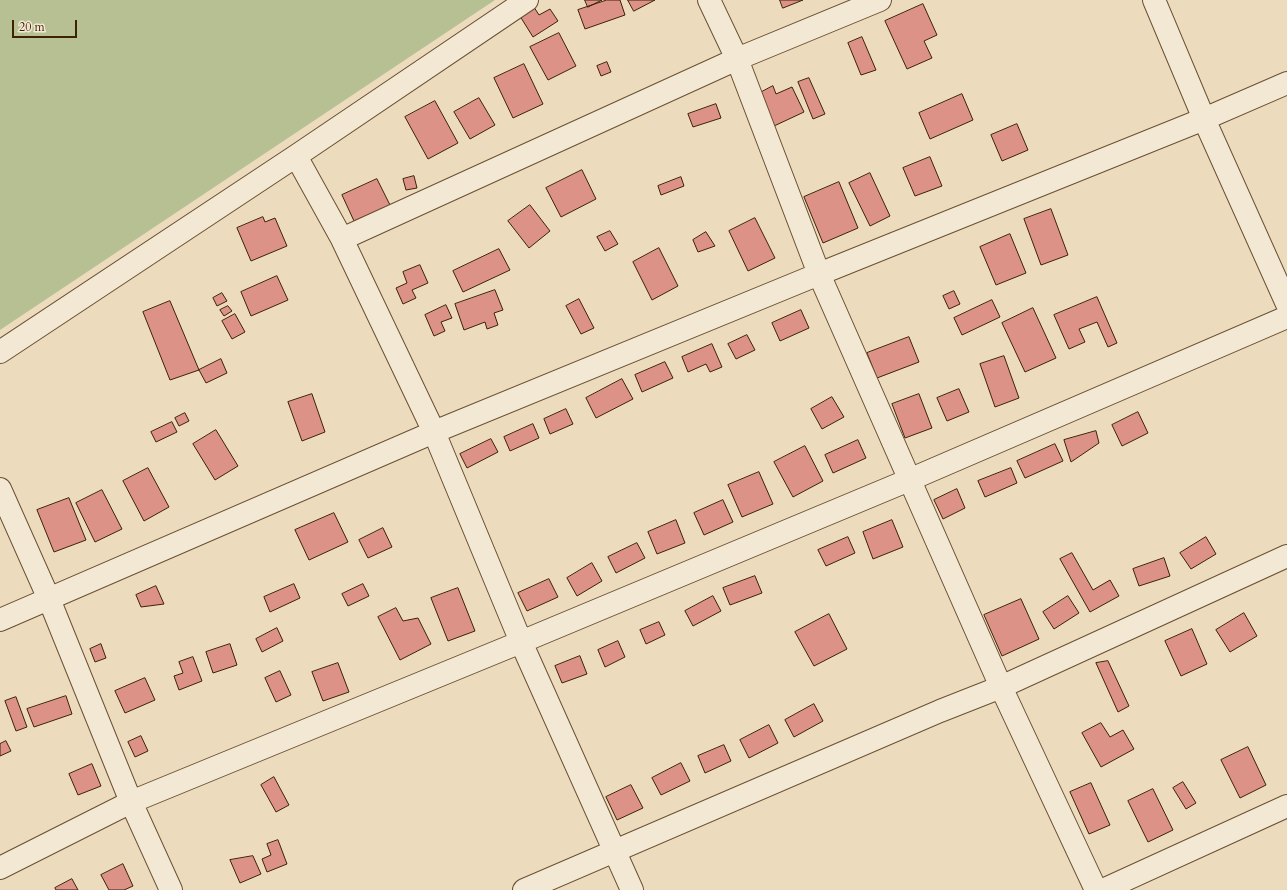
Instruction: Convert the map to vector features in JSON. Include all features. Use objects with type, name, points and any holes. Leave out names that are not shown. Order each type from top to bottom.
[{"type":"street","points":[[0,352],[296,156],[527,0]]},
{"type":"street","points":[[709,0],[737,59],[819,274],[1001,687],[1096,890]]},
{"type":"street","points":[[342,239],[737,59],[880,0]]},
{"type":"street","points":[[1154,0],[1204,118],[1287,304]]},
{"type":"street","points":[[0,620],[434,432],[1287,83]]},
{"type":"street","points":[[296,156],[342,239],[434,432],[521,642],[632,890]]},
{"type":"street","points":[[0,868],[131,802],[521,642],[909,480],[1287,317]]},
{"type":"street","points":[[0,489],[49,599],[131,802],[171,890]]},
{"type":"street","points":[[524,890],[616,852],[940,711],[1001,687],[1287,556]]},
{"type":"street","points":[[1103,890],[1287,806]]},
{"type":"green space","points":[[0,0],[495,0],[0,330]]},
{"type":"building","points":[[585,0],[602,0],[588,7]]},
{"type":"building","points":[[607,0],[620,0],[625,15],[585,29],[578,10]]},
{"type":"building","points":[[628,0],[655,0],[634,11]]},
{"type":"building","points":[[780,0],[803,0],[783,8]]},
{"type":"building","points":[[532,4],[539,15],[550,9],[558,21],[533,37],[518,13]]},
{"type":"building","points":[[923,4],[937,35],[924,41],[932,58],[907,69],[885,21]]},
{"type":"building","points":[[559,33],[576,66],[548,80],[530,47]]},
{"type":"building","points":[[862,37],[876,70],[861,75],[848,43]]},
{"type":"building","points":[[607,62],[611,72],[601,76],[597,66]]},
{"type":"building","points":[[524,64],[543,104],[513,118],[494,78]]},
{"type":"building","points":[[809,78],[825,114],[813,119],[798,82]]},
{"type":"building","points":[[773,86],[776,94],[792,87],[804,112],[774,126],[758,94]]},
{"type":"building","points":[[962,94],[973,120],[930,139],[919,113]]},
{"type":"building","points":[[479,98],[495,125],[470,139],[454,112]]},
{"type":"building","points":[[435,101],[458,143],[428,159],[405,117]]},
{"type":"building","points":[[716,104],[721,118],[693,127],[688,114]]},
{"type":"building","points":[[1017,124],[1028,150],[1002,161],[991,135]]},
{"type":"building","points":[[930,157],[942,186],[915,196],[903,168]]},
{"type":"building","points":[[582,170],[596,199],[561,217],[546,188]]},
{"type":"building","points":[[870,173],[890,216],[870,226],[849,183]]},
{"type":"building","points":[[414,176],[417,188],[406,190],[403,179]]},
{"type":"building","points":[[681,177],[684,186],[661,195],[658,186]]},
{"type":"building","points":[[377,179],[390,205],[354,221],[342,195]]},
{"type":"building","points":[[839,182],[858,228],[823,243],[804,197]]},
{"type":"building","points":[[530,205],[550,231],[529,248],[508,221]]},
{"type":"building","points":[[1051,209],[1068,255],[1041,265],[1024,219]]},
{"type":"building","points":[[263,217],[265,222],[275,218],[287,246],[251,261],[237,228]]},
{"type":"building","points":[[755,218],[775,258],[748,271],[729,231]]},
{"type":"building","points":[[610,231],[618,244],[605,251],[597,237]]},
{"type":"building","points":[[706,232],[715,246],[698,252],[693,240]]},
{"type":"building","points":[[1010,234],[1026,273],[996,285],[980,247]]},
{"type":"building","points":[[659,248],[678,286],[652,300],[633,262]]},
{"type":"building","points":[[499,249],[510,270],[463,292],[453,271]]},
{"type":"building","points":[[420,265],[428,283],[412,290],[416,298],[403,304],[396,288],[407,283],[403,272]]},
{"type":"building","points":[[277,276],[288,300],[251,316],[241,292]]},
{"type":"building","points":[[495,290],[503,310],[494,313],[498,325],[487,329],[485,322],[464,330],[455,304]]},
{"type":"building","points":[[954,291],[960,304],[949,309],[943,296]]},
{"type":"building","points":[[222,293],[227,301],[217,306],[213,298]]},
{"type":"building","points":[[1097,297],[1117,343],[1108,347],[1097,322],[1079,329],[1085,342],[1069,349],[1054,315]]},
{"type":"building","points":[[579,299],[594,328],[581,334],[566,306]]},
{"type":"building","points":[[992,300],[1000,317],[962,335],[954,318]]},
{"type":"building","points":[[170,301],[199,370],[170,380],[143,312]]},
{"type":"building","points":[[446,305],[452,318],[441,322],[445,331],[434,336],[425,315]]},
{"type":"building","points":[[228,306],[232,311],[224,316],[220,310]]},
{"type":"building","points":[[1033,308],[1056,358],[1025,372],[1002,323]]},
{"type":"building","points":[[801,310],[809,328],[780,341],[772,323]]},
{"type":"building","points":[[235,314],[245,332],[232,339],[222,321]]},
{"type":"building","points":[[747,335],[755,350],[736,359],[728,344]]},
{"type":"building","points":[[909,337],[919,362],[877,378],[867,353]]},
{"type":"building","points":[[712,344],[722,367],[710,372],[706,364],[688,372],[682,357]]},
{"type":"building","points":[[1004,356],[1019,398],[995,407],[980,364]]},
{"type":"building","points":[[221,359],[227,373],[206,383],[199,370]]},
{"type":"building","points":[[665,362],[673,378],[642,392],[635,375]]},
{"type":"building","points":[[622,379],[633,399],[596,418],[586,398]]},
{"type":"building","points":[[959,389],[969,412],[947,421],[937,398]]},
{"type":"building","points":[[312,394],[325,432],[302,441],[288,402]]},
{"type":"building","points":[[919,394],[932,428],[905,438],[892,404]]},
{"type":"building","points":[[832,397],[844,417],[822,429],[811,409]]},
{"type":"building","points":[[566,409],[573,424],[550,434],[544,419]]},
{"type":"building","points":[[1138,412],[1148,433],[1122,446],[1112,425]]},
{"type":"building","points":[[185,413],[189,421],[179,426],[175,418]]},
{"type":"building","points":[[172,422],[177,432],[156,442],[151,432]]},
{"type":"building","points":[[533,424],[539,438],[510,451],[504,437]]},
{"type":"building","points":[[216,430],[238,466],[215,480],[193,444]]},
{"type":"building","points":[[1096,431],[1099,443],[1071,462],[1064,440]]},
{"type":"building","points":[[491,439],[498,452],[467,468],[460,454]]},
{"type":"building","points":[[858,440],[866,458],[833,473],[825,455]]},
{"type":"building","points":[[1055,444],[1063,461],[1025,478],[1017,461]]},
{"type":"building","points":[[805,446],[823,481],[793,497],[774,462]]},
{"type":"building","points":[[148,468],[169,507],[144,521],[123,481]]},
{"type":"building","points":[[1011,468],[1017,483],[985,497],[978,481]]},
{"type":"building","points":[[759,472],[773,504],[742,517],[728,485]]},
{"type":"building","points":[[957,489],[965,508],[943,519],[934,500]]},
{"type":"building","points":[[102,490],[122,529],[95,542],[76,503]]},
{"type":"building","points":[[69,498],[86,540],[54,552],[37,510]]},
{"type":"building","points":[[723,500],[733,522],[704,535],[694,513]]},
{"type":"building","points":[[334,513],[348,542],[309,560],[295,530]]},
{"type":"building","points":[[676,520],[685,543],[657,554],[648,532]]},
{"type":"building","points":[[892,520],[903,547],[873,559],[863,532]]},
{"type":"building","points":[[383,528],[392,547],[368,558],[359,540]]},
{"type":"building","points":[[848,537],[855,553],[826,566],[818,550]]},
{"type":"building","points":[[1206,537],[1216,554],[1191,569],[1180,553]]},
{"type":"building","points":[[637,543],[645,558],[616,573],[608,557]]},
{"type":"building","points":[[1072,553],[1093,590],[1110,580],[1119,596],[1090,612],[1060,559]]},
{"type":"building","points":[[1164,558],[1170,576],[1139,586],[1133,569]]},
{"type":"building","points":[[592,563],[602,581],[577,596],[567,578]]},
{"type":"building","points":[[755,576],[762,593],[730,605],[723,588]]},
{"type":"building","points":[[549,579],[558,597],[527,611],[518,593]]},
{"type":"building","points":[[294,584],[300,598],[270,612],[264,597]]},
{"type":"building","points":[[363,584],[369,596],[348,606],[342,594]]},
{"type":"building","points":[[156,586],[164,604],[141,607],[136,595]]},
{"type":"building","points":[[458,588],[475,631],[448,641],[431,598]]},
{"type":"building","points":[[713,596],[721,611],[693,626],[685,611]]},
{"type":"building","points":[[1068,596],[1079,613],[1054,629],[1043,612]]},
{"type":"building","points":[[1021,599],[1039,639],[1002,656],[984,615]]},
{"type":"building","points":[[396,608],[403,621],[418,618],[431,644],[400,660],[378,617]]},
{"type":"building","points":[[1244,613],[1257,636],[1230,652],[1216,630]]},
{"type":"building","points":[[829,614],[847,649],[814,666],[795,632]]},
{"type":"building","points":[[659,622],[665,635],[646,644],[640,630]]},
{"type":"building","points":[[277,628],[283,641],[262,652],[256,639]]},
{"type":"building","points":[[1192,629],[1207,664],[1181,676],[1165,641]]},
{"type":"building","points":[[618,641],[625,657],[605,667],[598,650]]},
{"type":"building","points":[[101,644],[106,658],[95,662],[90,649]]},
{"type":"building","points":[[230,644],[237,665],[213,673],[206,652]]},
{"type":"building","points":[[580,656],[587,674],[562,683],[555,666]]},
{"type":"building","points":[[193,657],[202,681],[179,690],[174,676],[183,673],[179,662]]},
{"type":"building","points":[[1108,661],[1129,706],[1118,712],[1096,663]]},
{"type":"building","points":[[338,663],[349,692],[323,701],[312,672]]},
{"type":"building","points":[[280,671],[291,695],[276,702],[265,678]]},
{"type":"building","points":[[145,678],[155,700],[125,713],[115,691]]},
{"type":"building","points":[[66,696],[72,714],[34,727],[27,709]]},
{"type":"building","points":[[16,697],[27,727],[16,731],[5,701]]},
{"type":"building","points":[[814,704],[823,721],[794,737],[785,720]]},
{"type":"building","points":[[1101,723],[1110,737],[1123,730],[1134,749],[1101,767],[1082,733]]},
{"type":"building","points":[[769,725],[778,743],[749,758],[740,740]]},
{"type":"building","points":[[141,736],[148,751],[135,757],[128,742]]},
{"type":"building","points":[[6,741],[11,751],[0,756],[0,744]]},
{"type":"building","points":[[724,745],[731,761],[705,773],[698,756]]},
{"type":"building","points":[[1248,747],[1266,785],[1240,798],[1221,760]]},
{"type":"building","points":[[681,763],[690,781],[661,795],[652,778]]},
{"type":"building","points":[[92,764],[101,786],[78,795],[69,774]]},
{"type":"building","points":[[274,777],[289,805],[276,812],[261,785]]},
{"type":"building","points":[[1183,782],[1196,803],[1186,809],[1173,788]]},
{"type":"building","points":[[1091,783],[1110,825],[1089,834],[1070,792]]},
{"type":"building","points":[[631,785],[643,808],[617,820],[606,797]]},
{"type":"building","points":[[1153,789],[1173,830],[1148,842],[1128,801]]},
{"type":"building","points":[[278,840],[287,864],[267,872],[262,859],[271,855],[267,844]]},
{"type":"building","points":[[253,856],[261,874],[240,883],[230,860]]},
{"type":"building","points":[[123,864],[133,886],[124,890],[109,890],[101,875]]},
{"type":"building","points":[[72,879],[78,890],[56,890],[55,888]]}]
